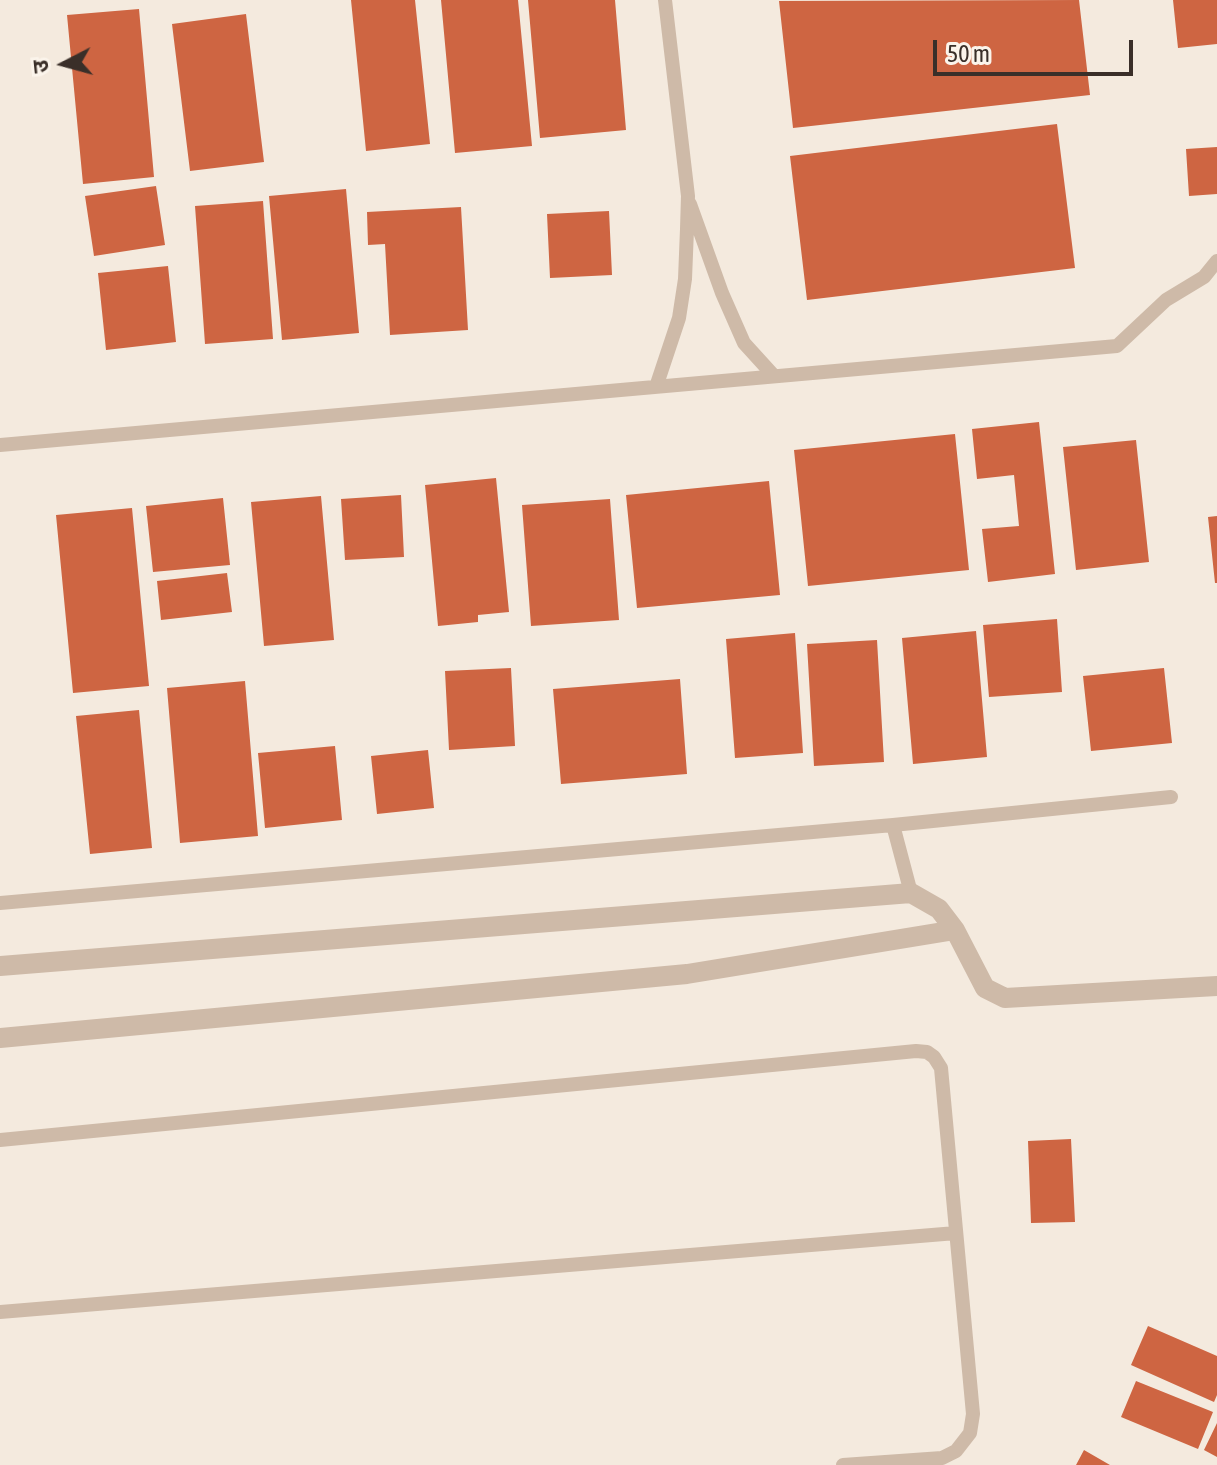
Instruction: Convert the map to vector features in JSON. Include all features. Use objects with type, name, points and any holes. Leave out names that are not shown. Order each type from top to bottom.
[{"type":"street","points":[[0,966],[911,893],[939,909],[955,930],[985,988],[1005,998],[1217,986]]},
{"type":"street","points":[[0,1038],[687,974],[955,930]]},
{"type":"lane","points":[[656,387],[679,318],[685,279],[688,196],[665,0]]},
{"type":"lane","points":[[688,196],[722,293],[744,343],[774,376]]},
{"type":"lane","points":[[0,445],[1117,346],[1166,300],[1204,277],[1217,261]]},
{"type":"lane","points":[[0,903],[893,825],[1171,797]]},
{"type":"lane","points":[[893,825],[911,893]]},
{"type":"lane","points":[[0,1140],[927,1052],[941,1068],[973,1414],[970,1433],[956,1451],[942,1458],[843,1465]]},
{"type":"lane","points":[[0,1312],[956,1233]]},
{"type":"building","points":[[351,0],[415,0],[430,144],[366,151]]},
{"type":"building","points":[[441,0],[518,0],[532,146],[455,153]]},
{"type":"building","points":[[528,0],[615,0],[626,130],[540,138]]},
{"type":"building","points":[[1079,0],[1090,95],[793,128],[779,1]]},
{"type":"building","points":[[1173,0],[1217,0],[1217,44],[1178,48]]},
{"type":"building","points":[[139,9],[154,177],[83,184],[67,15]]},
{"type":"building","points":[[246,14],[264,162],[190,171],[172,24]]},
{"type":"building","points":[[1057,124],[1075,268],[807,300],[790,156]]},
{"type":"building","points":[[1217,147],[1217,194],[1189,196],[1186,149]]},
{"type":"building","points":[[156,186],[165,245],[94,256],[85,196]]},
{"type":"building","points":[[346,189],[359,333],[282,340],[269,196]]},
{"type":"building","points":[[263,201],[273,339],[205,344],[195,206]]},
{"type":"building","points":[[461,207],[468,330],[390,335],[385,244],[368,245],[367,212]]},
{"type":"building","points":[[609,211],[612,275],[550,278],[547,214]]},
{"type":"building","points":[[168,266],[176,342],[106,350],[98,273]]},
{"type":"building","points":[[1039,422],[1055,574],[988,582],[982,529],[1019,526],[1014,475],[977,479],[972,429]]},
{"type":"building","points":[[955,434],[969,570],[808,586],[794,450]]},
{"type":"building","points":[[1136,440],[1149,562],[1076,570],[1063,447]]},
{"type":"building","points":[[496,478],[509,612],[478,615],[478,622],[438,626],[425,485]]},
{"type":"building","points":[[769,481],[780,595],[637,608],[626,495]]},
{"type":"building","points":[[401,495],[404,557],[345,560],[341,499]]},
{"type":"building","points":[[321,496],[334,640],[264,646],[251,502]]},
{"type":"building","points":[[223,498],[230,565],[153,572],[146,506]]},
{"type":"building","points":[[610,499],[619,620],[531,626],[522,505]]},
{"type":"building","points":[[132,508],[149,686],[73,693],[56,515]]},
{"type":"building","points":[[1217,516],[1217,583],[1215,583],[1208,517]]},
{"type":"building","points":[[227,573],[232,612],[161,620],[157,581]]},
{"type":"building","points":[[1057,619],[1062,692],[989,697],[983,625]]},
{"type":"building","points":[[976,631],[987,757],[913,764],[902,638]]},
{"type":"building","points":[[795,633],[803,753],[735,758],[726,639]]},
{"type":"building","points":[[877,640],[884,762],[814,766],[807,644]]},
{"type":"building","points":[[511,668],[515,746],[449,750],[445,671]]},
{"type":"building","points":[[1164,668],[1172,743],[1091,751],[1083,676]]},
{"type":"building","points":[[680,679],[687,774],[561,784],[553,689]]},
{"type":"building","points":[[245,681],[258,836],[180,843],[167,688]]},
{"type":"building","points":[[139,710],[152,848],[90,854],[76,716]]},
{"type":"building","points":[[335,746],[342,820],[265,828],[258,753]]},
{"type":"building","points":[[428,750],[434,808],[377,814],[371,756]]},
{"type":"building","points":[[1071,1139],[1075,1222],[1031,1223],[1028,1141]]},
{"type":"building","points":[[1148,1326],[1217,1356],[1217,1395],[1214,1402],[1131,1365]]},
{"type":"building","points":[[1136,1381],[1213,1412],[1198,1449],[1121,1417]]},
{"type":"building","points":[[1217,1423],[1217,1457],[1204,1450]]},
{"type":"building","points":[[1084,1450],[1110,1465],[1076,1465]]}]
